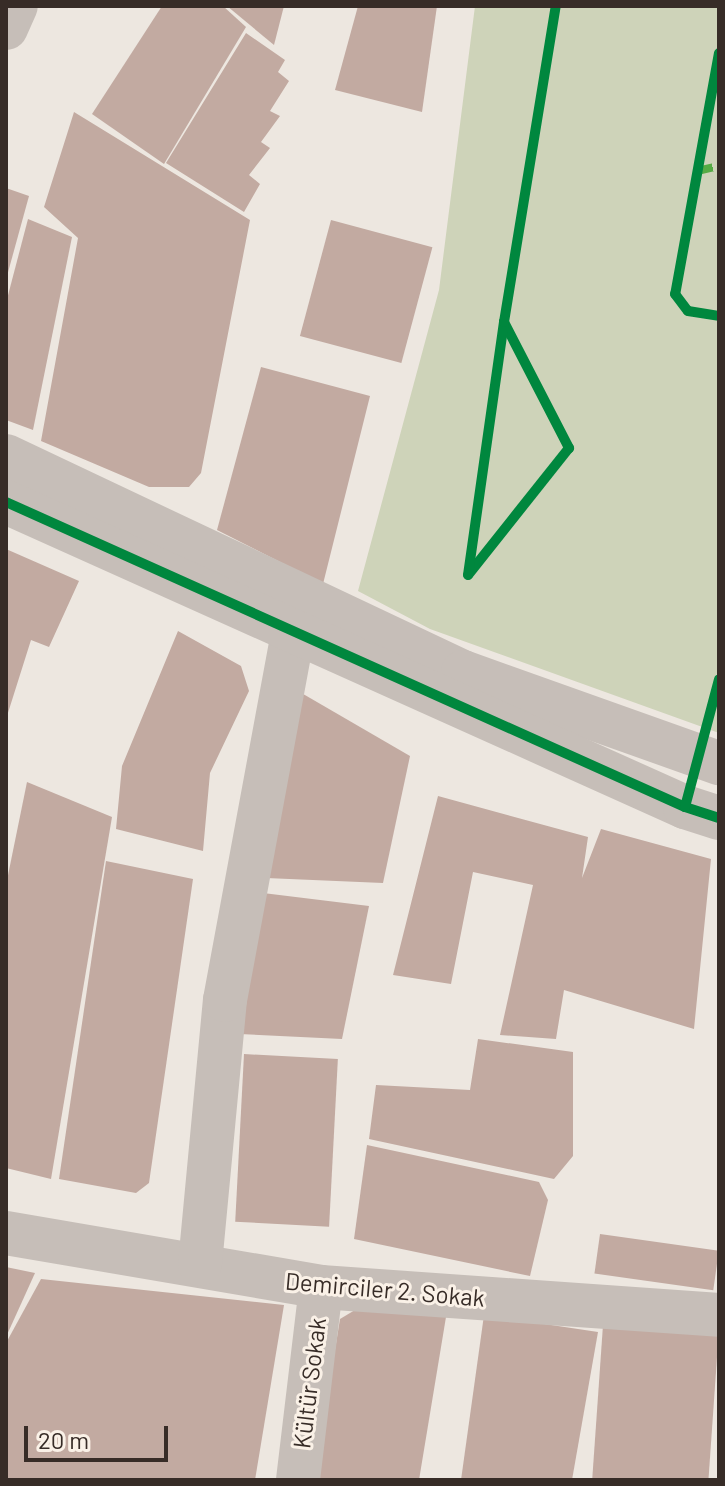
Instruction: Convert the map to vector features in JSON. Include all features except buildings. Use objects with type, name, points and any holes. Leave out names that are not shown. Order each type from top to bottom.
[{"type":"street","points":[[6,28],[16,6]]},
{"type":"street","points":[[6,456],[463,672],[719,763]]},
{"type":"street","points":[[6,502],[294,627],[685,807],[719,818]]},
{"type":"street","points":[[200,1264],[225,1000],[294,627]]},
{"type":"street","name":"Demirciler 2. Sokak","points":[[6,1233],[321,1287],[719,1315]]},
{"type":"street","name":"Kültür Sokak","points":[[298,1480],[321,1287]]},
{"type":"green space","points":[[475,6],[719,6],[719,733],[430,629],[358,591],[439,290]]},
{"type":"marked path","points":[[697,171],[719,166]]},
{"type":"cycle path","points":[[504,322],[569,448],[468,575],[504,322],[556,6]]},
{"type":"cycle path","points":[[719,53],[675,294],[688,311],[719,316]]},
{"type":"cycle path","points":[[6,502],[685,807],[719,818]]},
{"type":"cycle path","points":[[685,807],[719,679]]}]
